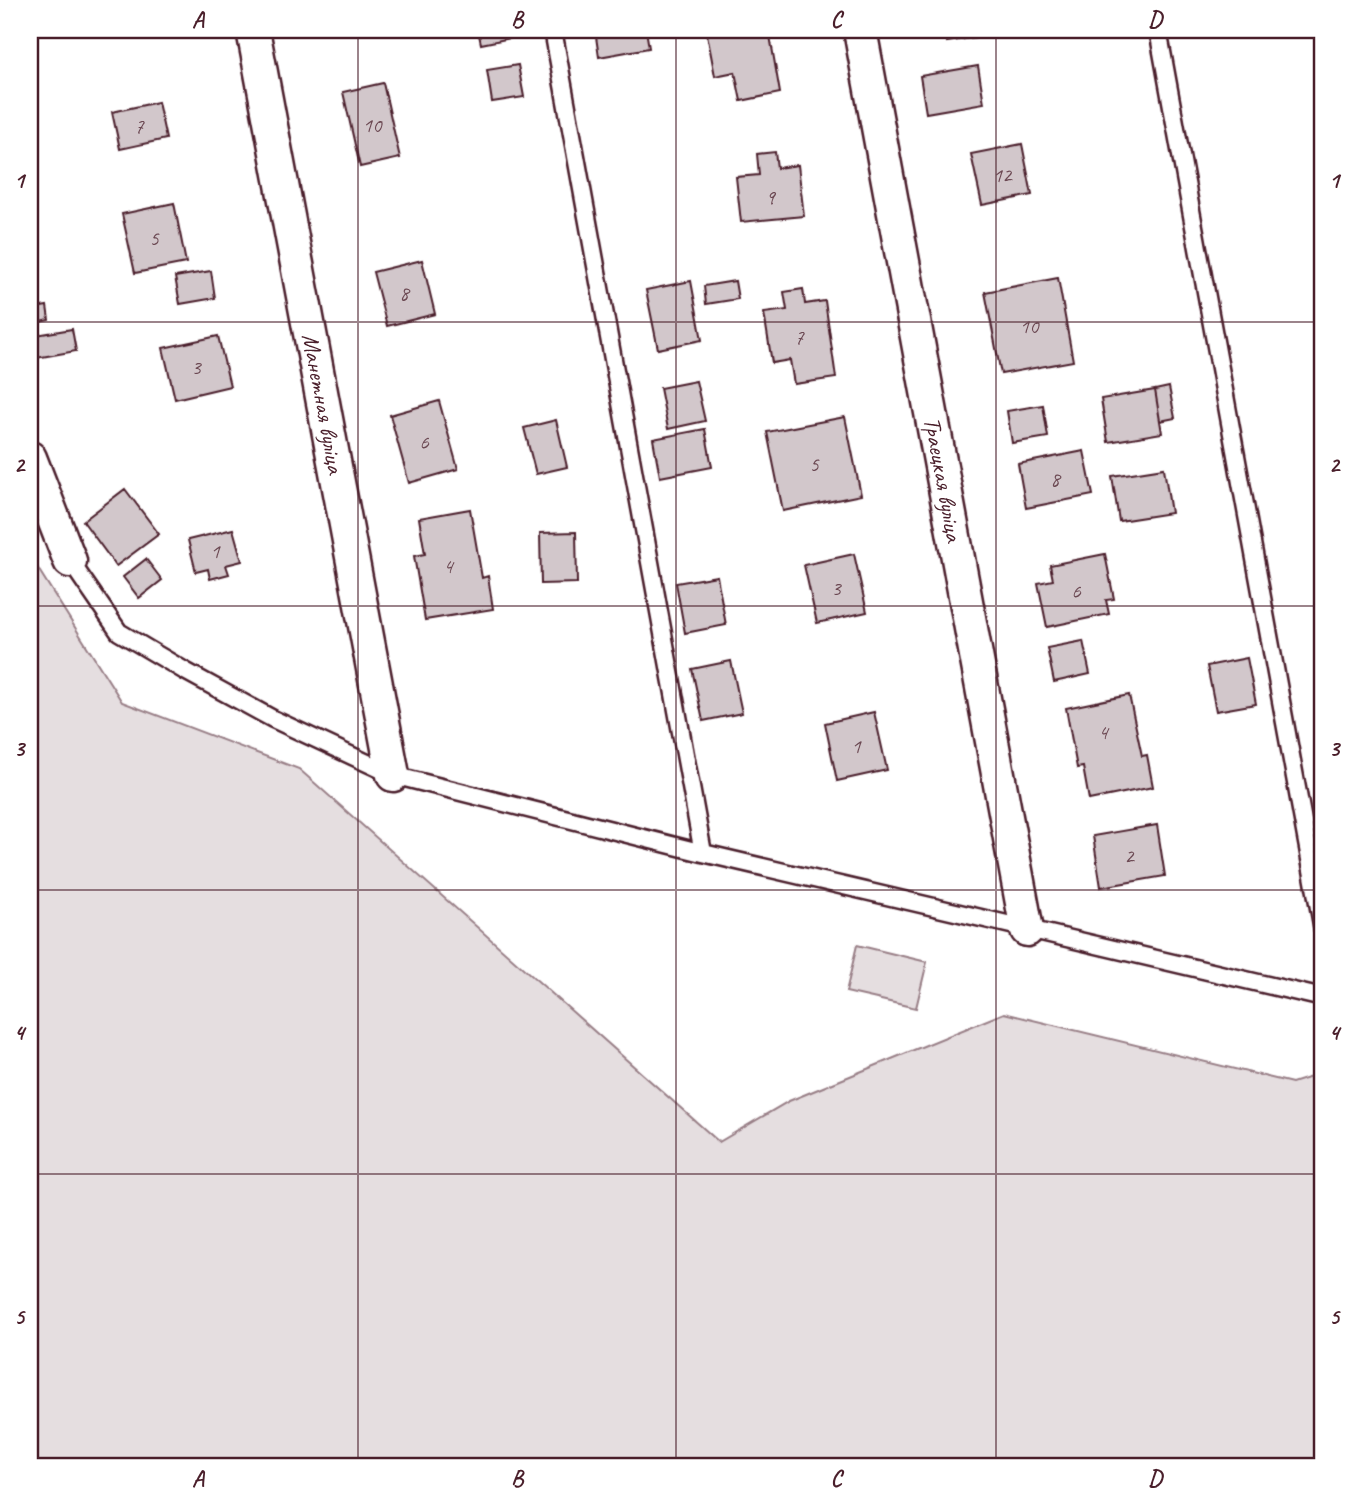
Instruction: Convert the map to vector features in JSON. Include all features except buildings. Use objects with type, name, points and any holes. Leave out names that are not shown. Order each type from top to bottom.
[{"type":"street","name":"Манетная вуліца","points":[[253,30],[393,775]]},
{"type":"street","name":"Траецкая вуліца","points":[[860,30],[1027,930]]},
{"type":"street","points":[[30,458],[70,561]]},
{"type":"lane","points":[[553,30],[703,853]]},
{"type":"lane","points":[[1158,30],[1323,930]]},
{"type":"lane","points":[[30,501],[119,632],[273,719],[393,775],[703,853],[1323,998]]},
{"type":"shaded area","points":[[30,556],[122,702],[299,769],[719,1142],[789,1101],[1004,1013],[1292,1083],[1323,1073],[1323,1467],[30,1467]]},
{"type":"shaded area","points":[[857,945],[927,962],[916,1008],[846,992]]}]
